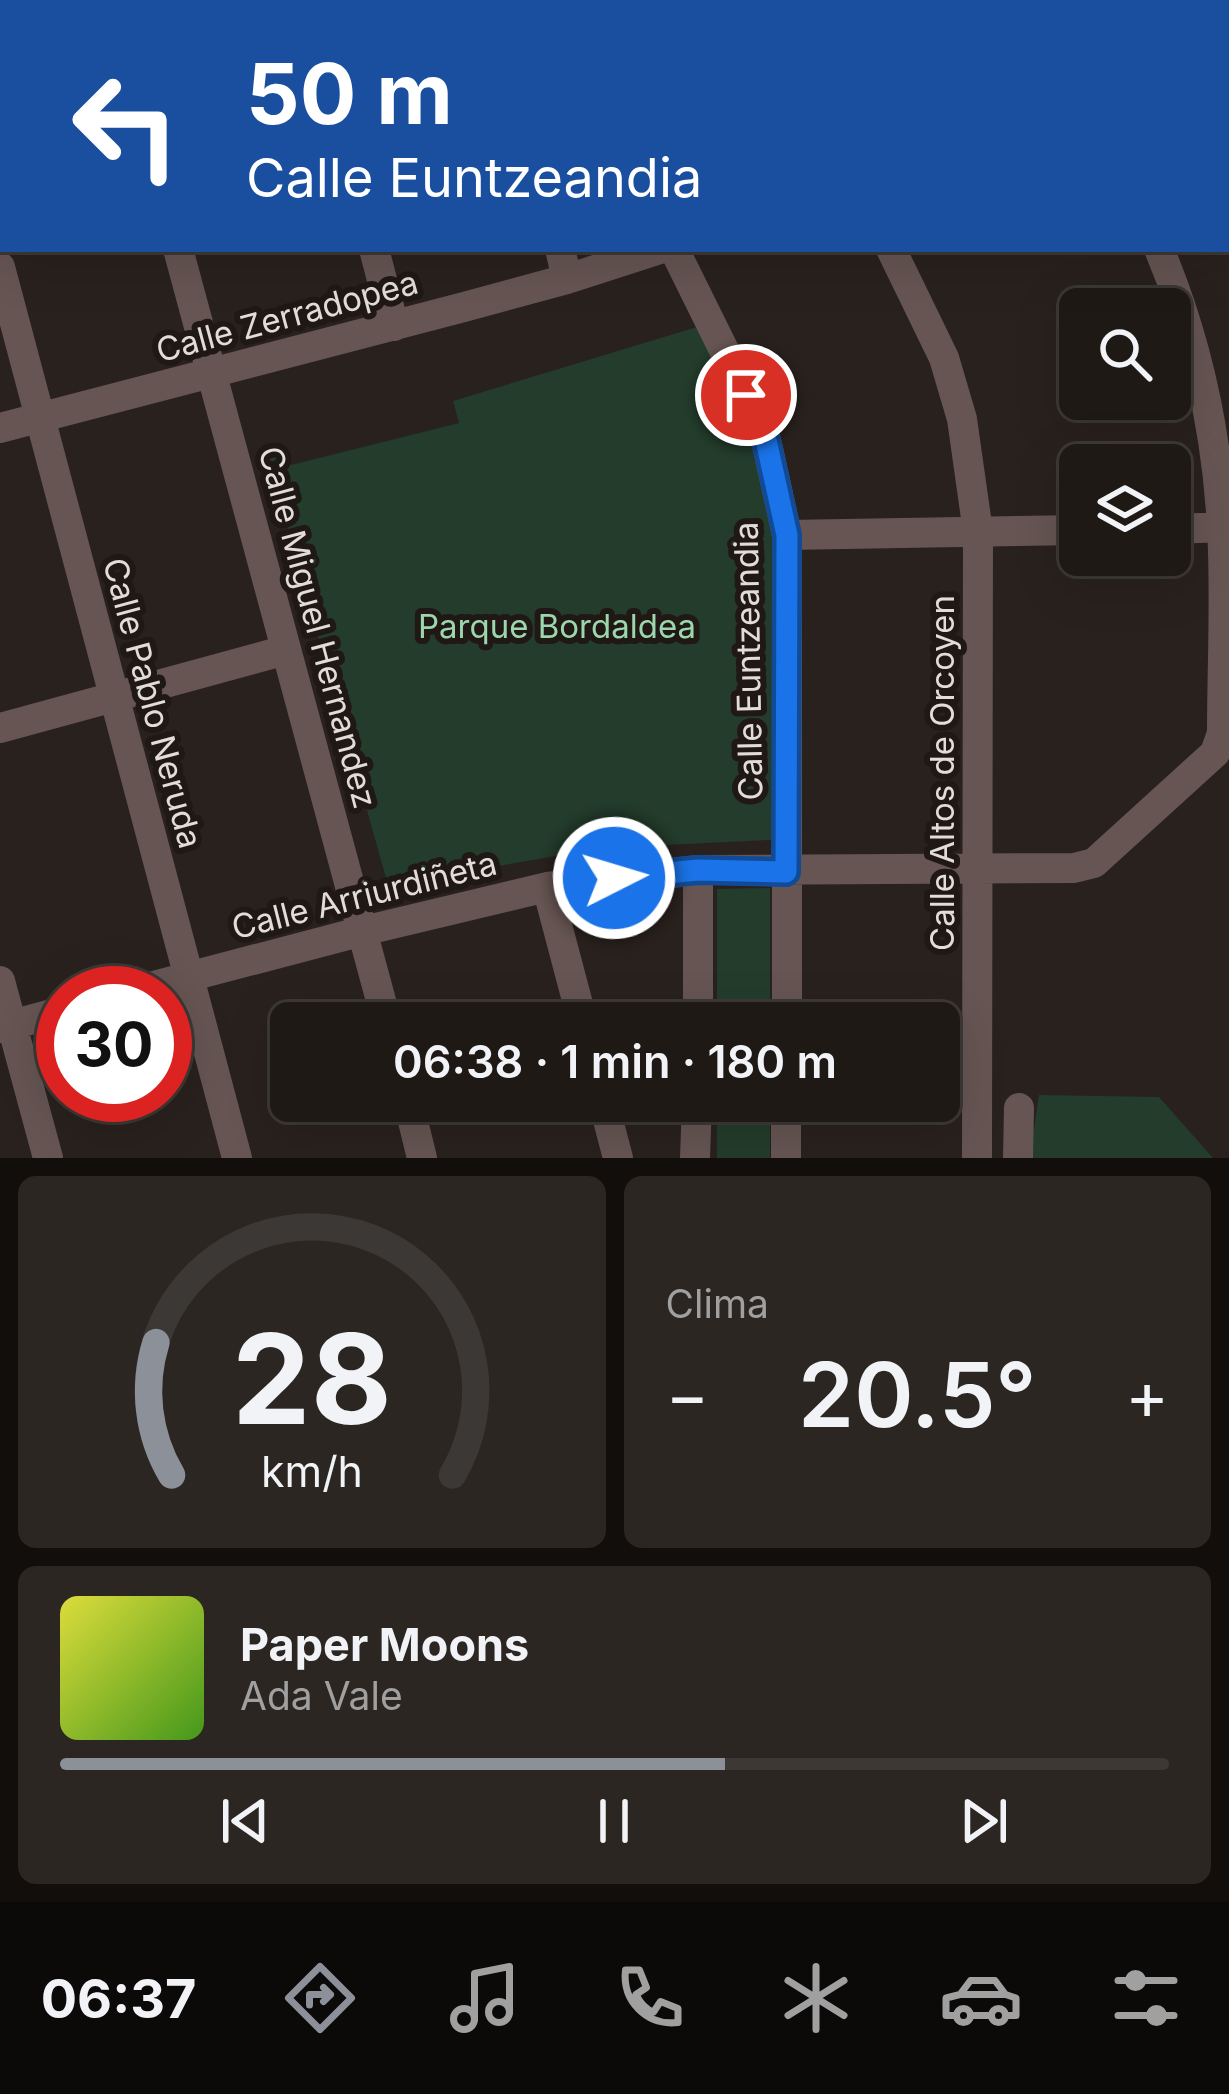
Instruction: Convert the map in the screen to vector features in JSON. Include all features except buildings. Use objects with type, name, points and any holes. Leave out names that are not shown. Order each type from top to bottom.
[{"type":"street","name":"Calle Miguel Hernandez","points":[[179,252],[382,1002]]},
{"type":"street","points":[[375,252],[394,326]]},
{"type":"street","name":"Calle Zerradopea","points":[[0,428],[394,326],[564,264],[641,252]]},
{"type":"street","name":"Calle Euntzeandia","points":[[675,252],[764,431],[787,535],[787,1002]]},
{"type":"street","name":"Calle Altos de Orcoyen","points":[[892,252],[944,358],[962,419],[979,532],[977,1158]]},
{"type":"street","name":"Calle Arriurdiñeta","points":[[192,976],[547,886],[698,870],[1074,868],[1094,863],[1215,753],[1222,733],[1226,528],[1201,376],[1160,252]]},
{"type":"street","name":"Calle Pablo Neruda","points":[[0,267],[184,966]]},
{"type":"street","points":[[1191,529],[1226,528]]},
{"type":"street","points":[[787,535],[1059,530]]},
{"type":"street","points":[[0,728],[286,650]]},
{"type":"street","points":[[698,870],[698,1002]]},
{"type":"street","points":[[547,886],[577,1002]]},
{"type":"street","points":[[0,981],[6,1026],[48,1158]]},
{"type":"street","name":"Calle Pablo Neruda","points":[[192,995],[237,1158]]},
{"type":"street","points":[[6,1026],[36,1018]]},
{"type":"street","points":[[1018,1158],[1019,1108]]},
{"type":"street","points":[[413,1122],[422,1158]]},
{"type":"street","points":[[609,1122],[618,1158]]},
{"type":"street","points":[[695,1158],[696,1122]]},
{"type":"street","points":[[786,1122],[786,1158]]},
{"type":"green space","name":"Parque Bordaldea","points":[[710,323],[787,535],[787,839],[603,848],[388,885],[266,451],[285,445],[291,465],[459,423],[453,401]]},
{"type":"green space","points":[[770,888],[770,1002],[717,1002],[717,889]]},
{"type":"green space","points":[[1039,1095],[1159,1097],[1213,1158],[1024,1158],[1024,1130],[1034,1130]]},
{"type":"green space","points":[[717,1122],[770,1122],[770,1158],[717,1158]]},
{"type":"route","points":[[614,878],[698,870],[786,872],[787,535],[764,431],[746,395]]}]
